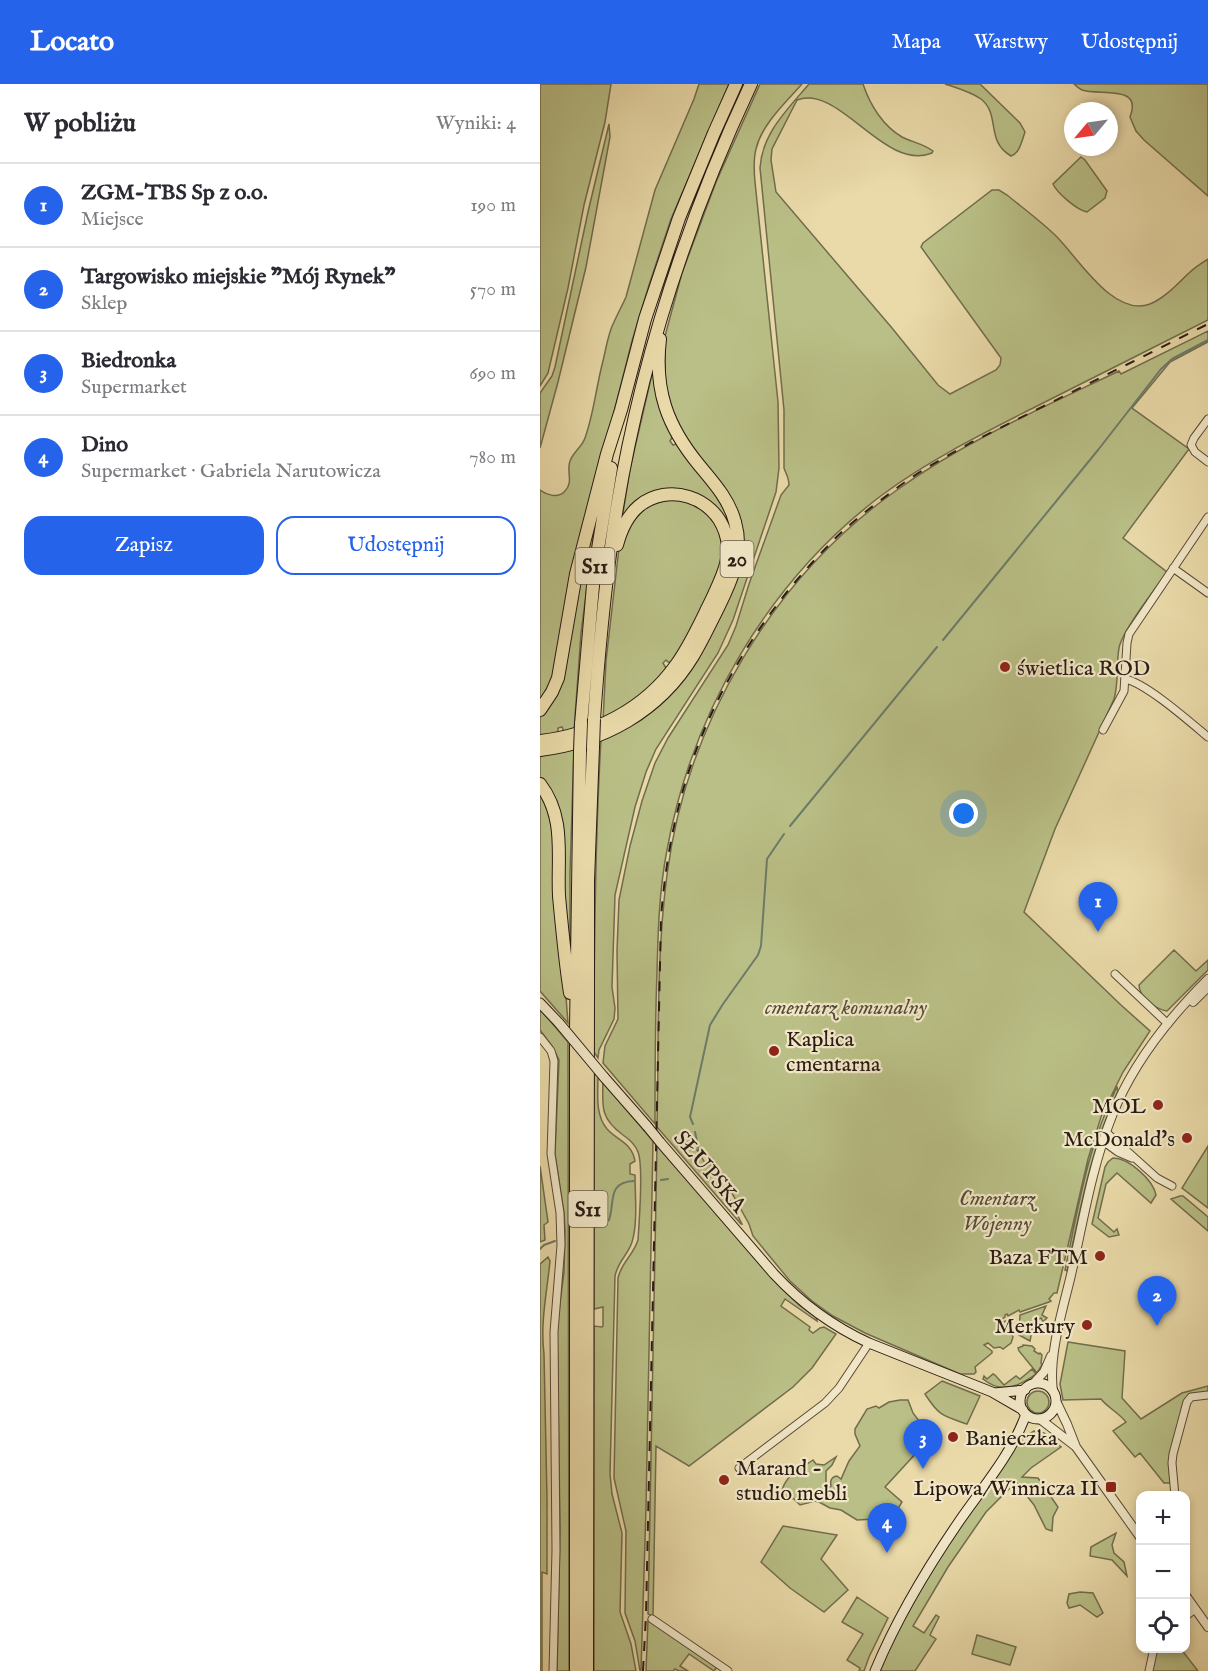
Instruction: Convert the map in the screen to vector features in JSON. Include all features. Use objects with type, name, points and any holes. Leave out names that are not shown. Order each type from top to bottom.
[{"type":"highway","name":"S11","points":[[576,1671],[576,1029],[580,752],[594,574],[621,411],[648,310],[694,181],[736,84]]},
{"type":"highway","name":"S11","points":[[587,1671],[589,857],[594,719],[606,590],[627,454],[647,366],[691,224],[751,84]]},
{"type":"highway","name":"20","points":[[540,750],[571,745],[603,734],[629,721],[661,697],[693,657],[730,584],[735,568],[738,537],[733,514],[723,495],[681,442],[667,415],[663,400],[658,373],[659,348],[669,290]]},
{"type":"highway","points":[[540,710],[558,678],[576,574],[607,454],[621,411]]},
{"type":"highway","points":[[540,741],[562,738],[606,723],[640,703],[666,678],[682,657],[722,577],[728,549],[723,525],[704,503],[687,496],[668,494],[647,500],[625,523],[617,543],[606,590]]},
{"type":"highway","points":[[540,784],[552,803],[557,817],[560,904],[567,973],[576,1029]]},
{"type":"main road","name":"SŁUPSKA","points":[[540,1003],[793,1295],[823,1319],[851,1335],[994,1393],[1024,1412]]},
{"type":"main road","points":[[875,1671],[900,1616],[923,1575],[1016,1438],[1038,1419],[1052,1413],[1056,1401],[1053,1391],[1042,1384],[1029,1387],[1021,1401],[1024,1412],[1016,1438]]},
{"type":"main road","name":"SŁUPSKA","points":[[994,1393],[1029,1387]]},
{"type":"main road","points":[[1024,1412],[1038,1419]]},
{"type":"street","points":[[1208,419],[1191,445],[1195,452],[1208,462]]},
{"type":"street","points":[[1103,730],[1123,693],[1129,633],[1208,518]]},
{"type":"street","points":[[1173,568],[1208,593]]},
{"type":"street","points":[[1125,679],[1138,683],[1208,737]]},
{"type":"street","points":[[1115,974],[1168,1024]]},
{"type":"street","points":[[1053,1391],[1056,1345],[1104,1136],[1127,1084],[1147,1052],[1182,1006],[1208,979]]},
{"type":"street","points":[[1168,1024],[1208,987]]},
{"type":"street","points":[[540,1037],[551,1051],[554,1061],[551,1154],[561,1236],[554,1332],[556,1550],[553,1671]]},
{"type":"street","points":[[1104,1136],[1115,1150],[1135,1160]]},
{"type":"street","points":[[1104,1136],[1124,1147],[1135,1160],[1157,1178],[1172,1186]]},
{"type":"street","points":[[1098,1158],[1108,1151],[1115,1150]]},
{"type":"street","points":[[739,1468],[825,1403],[839,1388],[869,1342]]},
{"type":"street","points":[[1029,1387],[1044,1372],[1056,1345]]},
{"type":"street","points":[[1175,1491],[1173,1454],[1186,1402],[1191,1397],[1208,1395]]},
{"type":"street","points":[[1056,1401],[1076,1447],[1136,1529]]},
{"type":"street","points":[[1038,1419],[1076,1447]]},
{"type":"street","points":[[1187,1599],[1208,1627]]},
{"type":"street","points":[[1190,1612],[1195,1609]]},
{"type":"street","points":[[652,1619],[728,1671]]},
{"type":"street","points":[[1149,1671],[1153,1653]]},
{"type":"green space","points":[[540,84],[611,84],[605,122],[584,205],[568,288],[548,373],[540,386]]},
{"type":"green space","points":[[699,84],[729,84],[671,219],[649,285],[614,412],[559,663],[540,704],[540,490],[556,496],[568,488],[570,461],[584,441],[588,429],[609,336],[626,297],[655,190]]},
{"type":"green space","points":[[760,84],[802,84],[763,131],[754,161],[778,402],[779,468],[776,492],[733,620],[718,653],[656,749],[646,772],[635,807],[615,895],[612,987],[614,1019],[599,1050],[598,1058],[594,1052],[594,974],[601,739],[648,712],[742,534],[685,442],[665,393],[665,336],[682,273],[716,182]]},
{"type":"green space","points":[[809,84],[863,84],[873,107],[889,127],[902,137],[933,151],[914,156],[897,150],[829,104],[813,98],[797,100],[772,149],[771,160],[776,192],[938,385],[950,394],[996,370],[1001,358],[921,247],[923,243],[992,190],[999,190],[1007,195],[1045,226],[1098,284],[1123,302],[1137,306],[1150,304],[1161,298],[1208,259],[1208,320],[976,437],[900,482],[841,529],[804,567],[771,608],[716,699],[695,748],[679,799],[667,850],[658,927],[655,1124],[603,1063],[605,1046],[618,1019],[619,900],[630,846],[655,763],[668,738],[728,645],[781,495],[789,485],[784,468],[784,410],[760,168],[766,144],[777,122]]},
{"type":"green space","points":[[945,84],[980,84],[1020,123],[1025,132],[1017,152],[1011,156],[998,143],[987,105],[981,99]]},
{"type":"green space","points":[[1074,84],[1208,84],[1208,196],[1136,131],[1130,117],[1131,100],[1118,93],[1082,90]]},
{"type":"green space","points":[[609,124],[610,137],[586,267],[540,448],[540,393],[552,376],[555,367]]},
{"type":"green space","points":[[1081,157],[1107,191],[1105,198],[1087,212],[1068,201],[1053,184]]},
{"type":"green space","points":[[1208,331],[1208,342],[1170,362],[1132,408],[1189,449],[1123,538],[1167,572],[1121,641],[1114,699],[1055,829],[1024,912],[1150,1031],[1123,1072],[1101,1117],[1088,1159],[1057,1293],[1054,1293],[1049,1302],[1020,1312],[1019,1310],[1008,1316],[1005,1315],[1002,1319],[1003,1322],[1006,1321],[1013,1337],[1011,1343],[1003,1349],[994,1348],[988,1343],[984,1345],[992,1353],[975,1367],[974,1374],[960,1374],[865,1333],[833,1316],[812,1301],[790,1281],[753,1236],[749,1224],[713,1159],[701,1150],[697,1150],[707,1166],[711,1164],[742,1224],[657,1127],[663,906],[677,819],[694,764],[715,710],[743,659],[775,610],[811,566],[852,525],[923,472],[977,440],[1119,371],[1121,374]]},
{"type":"green space","points":[[655,361],[660,401],[672,432],[670,441],[681,448],[709,481],[727,508],[735,541],[734,562],[701,635],[672,681],[640,710],[602,731],[641,706],[669,678],[681,662],[702,626],[725,578],[732,557],[730,535],[725,522],[717,510],[695,494],[667,490],[653,494],[639,502],[622,519],[630,469]]},
{"type":"green space","points":[[686,499],[707,510],[723,538],[721,570],[697,622],[672,662],[666,660],[663,663],[666,668],[650,690],[603,721],[606,661],[619,548],[631,519],[653,501]]},
{"type":"green space","points":[[597,509],[581,633],[574,731],[564,732],[562,727],[558,728],[558,733],[540,738],[540,714],[570,624]]},
{"type":"green space","points":[[574,748],[570,961],[561,867],[540,778],[540,756]]},
{"type":"green space","points":[[540,789],[552,811],[568,1023],[540,991]]},
{"type":"green space","points":[[1174,950],[1196,971],[1208,960],[1208,970],[1167,1011],[1148,1002],[1139,985]]},
{"type":"green space","points":[[540,1009],[568,1042],[569,1671],[557,1671],[560,1528],[557,1326],[564,1272],[565,1231],[555,1154],[559,1060],[540,1030]]},
{"type":"green space","points":[[594,1073],[598,1077],[598,1104],[603,1123],[611,1133],[628,1146],[635,1161],[630,1164],[630,1174],[635,1175],[634,1234],[615,1276],[610,1474],[612,1494],[622,1533],[620,1612],[631,1644],[636,1671],[594,1671],[594,1326],[603,1326],[603,1307],[594,1309]]},
{"type":"green space","points":[[603,1082],[653,1141],[641,1671],[635,1641],[625,1613],[626,1531],[614,1478],[618,1278],[638,1240],[641,1169],[635,1147],[610,1124],[604,1112]]},
{"type":"green space","points":[[1117,1087],[1118,1091],[1093,1156],[1067,1271],[1065,1270],[1091,1154]]},
{"type":"green space","points":[[657,1146],[777,1283],[799,1305],[816,1317],[817,1321],[785,1299],[781,1306],[810,1327],[809,1330],[813,1333],[824,1327],[836,1334],[812,1368],[793,1387],[689,1466],[656,1446],[653,1616],[648,1614]]},
{"type":"green space","points":[[1208,1146],[1208,1208],[1182,1188]]},
{"type":"green space","points":[[1113,1158],[1126,1162],[1139,1171],[1150,1183],[1156,1195],[1151,1203],[1117,1173],[1106,1184],[1098,1218],[1114,1232],[1117,1229],[1119,1235],[1109,1237],[1092,1224],[1105,1167]]},
{"type":"green space","points":[[540,1166],[548,1222],[544,1225],[545,1240],[540,1242]]},
{"type":"green space","points":[[1183,1196],[1208,1217],[1208,1231],[1171,1199]]},
{"type":"green space","points":[[548,1257],[550,1261],[543,1331],[547,1574],[542,1572],[542,1671],[540,1671],[540,1264]]},
{"type":"green space","points":[[1046,1306],[1042,1315],[1047,1318],[1043,1322],[1041,1318],[1037,1320],[1039,1324],[1032,1330],[1030,1341],[1019,1335],[1020,1315]]},
{"type":"green space","points":[[1068,1342],[1125,1351],[1122,1398],[1141,1419],[1182,1393],[1208,1386],[1208,1392],[1184,1402],[1172,1483],[1164,1483],[1140,1453],[1135,1457],[1113,1431],[1126,1422],[1101,1399],[1063,1400],[1060,1384]]},
{"type":"green space","points":[[1023,1345],[1032,1346],[1034,1351],[1042,1355],[1042,1365],[1037,1373],[1019,1351],[1018,1348]]},
{"type":"green space","points":[[1032,1369],[1036,1374],[1010,1387],[996,1386],[983,1379],[984,1376],[987,1379],[993,1374],[1004,1385],[1016,1376],[1020,1379]]},
{"type":"green space","points":[[942,1381],[980,1396],[967,1424],[942,1414],[925,1394]]},
{"type":"green space","points":[[1034,1391],[1042,1391],[1049,1398],[1049,1406],[1042,1413],[1034,1413],[1027,1406],[1027,1398]]},
{"type":"green space","points":[[908,1400],[913,1413],[931,1437],[885,1487],[902,1502],[896,1512],[876,1519],[857,1520],[841,1510],[830,1508],[819,1502],[800,1505],[794,1499],[781,1494],[789,1478],[813,1460],[816,1464],[824,1465],[836,1457],[826,1471],[826,1488],[831,1486],[833,1477],[837,1476],[841,1479],[849,1461],[860,1446],[855,1429],[867,1409],[876,1406],[879,1408],[889,1402]]},
{"type":"green space","points":[[1034,1431],[1044,1433],[1061,1447],[1022,1477],[1038,1478],[1058,1507],[1053,1517],[1052,1531],[1046,1529],[1034,1505],[1016,1482],[986,1512],[948,1567],[913,1626],[924,1633],[936,1615],[939,1617],[930,1635],[936,1639],[915,1671],[879,1671],[909,1610],[943,1552],[1019,1440]]},
{"type":"green space","points":[[783,1526],[837,1535],[821,1559],[848,1590],[824,1612],[790,1588],[761,1562]]},
{"type":"green space","points":[[1116,1533],[1112,1545],[1114,1553],[1124,1562],[1127,1576],[1112,1560],[1090,1556],[1091,1547]]},
{"type":"green space","points":[[1093,1593],[1103,1613],[1097,1617],[1080,1605],[1069,1608],[1067,1603],[1069,1594]]},
{"type":"green space","points":[[857,1597],[888,1618],[864,1671],[859,1671],[860,1668],[847,1660],[863,1634],[842,1622]]},
{"type":"green space","points":[[648,1620],[717,1667],[714,1671],[689,1654],[680,1666],[688,1671],[675,1669],[673,1671],[646,1671]]},
{"type":"green space","points":[[977,1635],[1016,1647],[1010,1665],[972,1654]]},
{"type":"green space","points":[[1156,1653],[1184,1653],[1198,1671],[1152,1671]]},
{"type":"waterway","points":[[943,640],[1161,369],[1172,359],[1208,340]]},
{"type":"waterway","points":[[790,826],[937,647]]},
{"type":"waterway","points":[[693,1124],[690,1117],[710,1025],[758,955],[761,946],[767,859],[784,834]]},
{"type":"waterway","points":[[695,1132],[699,1151]]},
{"type":"waterway","points":[[661,1180],[668,1179]]},
{"type":"waterway","points":[[596,1227],[609,1220],[616,1189],[625,1182],[634,1181]]},
{"type":"waterway","points":[[540,1249],[555,1241]]},
{"type":"railway","points":[[643,1671],[661,917],[667,863],[675,822],[688,773],[701,737],[735,668],[777,605],[827,547],[858,518],[912,478],[970,443],[1208,324]]},
{"type":"place","name":"świetlica ROD","points":[[1005,667]]},
{"type":"place","name":"ZGM-TBS Sp z o.o.","points":[[1098,932]]},
{"type":"place","name":"Kaplica cmentarna","points":[[774,1051]]},
{"type":"place","name":"MOL","points":[[1158,1105]]},
{"type":"place","name":"McDonald's","points":[[1187,1138]]},
{"type":"place","name":"Baza FTM","points":[[1100,1256]]},
{"type":"place","name":"Merkury","points":[[1087,1325]]},
{"type":"place","name":"Targowisko miejskie \"Mój Rynek\"","points":[[1157,1326]]},
{"type":"place","name":"Banieczka","points":[[953,1437]]},
{"type":"place","name":"Biedronka","points":[[923,1469]]},
{"type":"place","name":"Marand - studio mebli","points":[[724,1480]]},
{"type":"place","name":"Lipowa/Winnicza II","points":[[1111,1487]]},
{"type":"place","name":"Dino","points":[[887,1553]]},
{"type":"park label","name":"cmentarz komunalny","points":[[846,1006]]},
{"type":"park label","name":"Cmentarz Wojenny","points":[[997,1210]]}]
